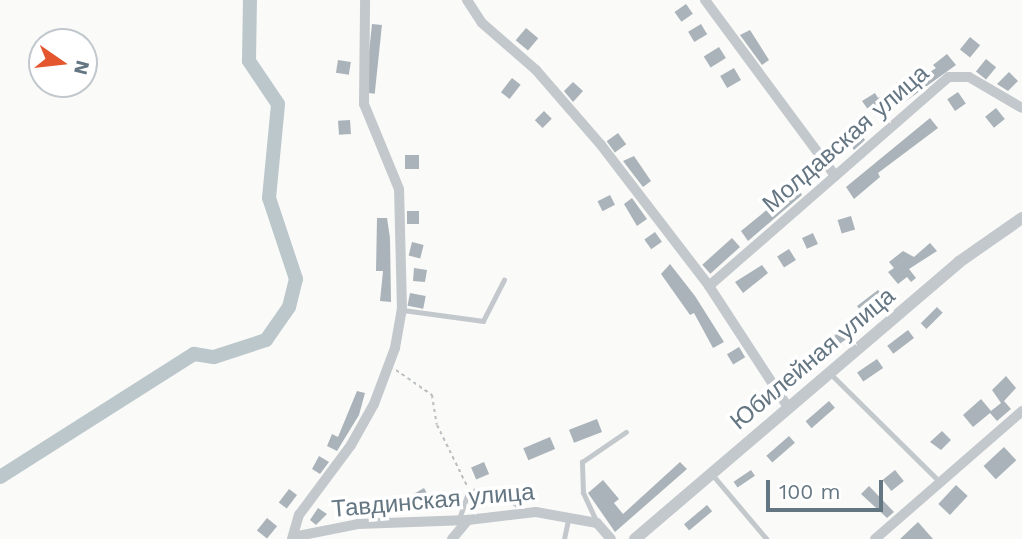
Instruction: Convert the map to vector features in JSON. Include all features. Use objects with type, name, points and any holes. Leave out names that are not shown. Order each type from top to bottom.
[{"type":"street","name":"Тавдинская улица","points":[[365,0],[364,104],[399,189],[402,310],[389,367],[351,445],[296,520],[293,538],[358,524],[463,520],[528,512],[569,516],[597,523]]},
{"type":"street","points":[[467,0],[482,23],[536,70],[578,116],[709,286],[788,407]]},
{"type":"street","points":[[705,0],[835,176]]},
{"type":"street","name":"Молдавская улица","points":[[709,286],[949,77],[969,77],[1022,108]]},
{"type":"street","name":"Юбилейная улица","points":[[635,539],[959,262],[1022,218]]},
{"type":"street","points":[[875,539],[1022,411]]},
{"type":"street","points":[[452,539],[463,520]]},
{"type":"street","points":[[597,523],[611,539]]},
{"type":"lane","points":[[402,310],[482,320],[504,280]]},
{"type":"lane","points":[[830,373],[939,481]]},
{"type":"lane","points":[[597,523],[583,493],[582,462],[626,432]]},
{"type":"lane","points":[[712,474],[767,539]]},
{"type":"lane","points":[[463,520],[470,492],[501,494],[528,512]]},
{"type":"lane","points":[[564,539],[569,516]]},
{"type":"path","points":[[389,367],[432,395],[437,425],[470,492]]},
{"type":"building","points":[[686,4],[693,14],[681,22],[675,12]]},
{"type":"building","points":[[372,24],[382,25],[375,94],[365,93]]},
{"type":"building","points":[[701,24],[707,34],[694,42],[688,32]]},
{"type":"building","points":[[526,28],[538,38],[528,51],[516,40]]},
{"type":"building","points":[[750,30],[769,60],[762,65],[740,35]]},
{"type":"building","points":[[970,37],[980,45],[970,58],[960,49]]},
{"type":"building","points":[[719,47],[726,58],[711,68],[704,57]]},
{"type":"building","points":[[947,54],[956,65],[906,101],[890,109],[886,101],[869,111],[862,101],[875,93],[878,98],[897,89],[899,92],[936,68],[933,65]]},
{"type":"building","points":[[986,59],[996,67],[986,80],[976,71]]},
{"type":"building","points":[[338,60],[351,62],[349,75],[336,73]]},
{"type":"building","points":[[734,68],[741,80],[727,88],[720,76]]},
{"type":"building","points":[[1009,72],[1018,81],[1008,91],[997,84]]},
{"type":"building","points":[[512,78],[521,85],[510,99],[501,92]]},
{"type":"building","points":[[573,82],[583,91],[573,102],[564,91]]},
{"type":"building","points":[[958,92],[966,104],[955,111],[947,99]]},
{"type":"building","points":[[996,108],[1005,119],[994,128],[985,117]]},
{"type":"building","points":[[544,111],[552,119],[543,128],[535,120]]},
{"type":"building","points":[[930,118],[938,128],[878,173],[880,177],[854,199],[846,187]]},
{"type":"building","points":[[350,120],[351,134],[339,135],[338,121]]},
{"type":"building","points":[[859,132],[865,140],[854,150],[848,141]]},
{"type":"building","points":[[618,133],[626,144],[615,153],[607,141]]},
{"type":"building","points":[[405,155],[419,155],[419,169],[405,169]]},
{"type":"building","points":[[634,156],[651,181],[643,187],[623,161]]},
{"type":"building","points":[[796,186],[802,195],[748,241],[741,231]]},
{"type":"building","points":[[610,195],[615,205],[603,211],[598,201]]},
{"type":"building","points":[[632,198],[647,219],[637,226],[624,204]]},
{"type":"building","points":[[407,211],[419,211],[419,224],[407,224]]},
{"type":"building","points":[[851,216],[855,229],[842,233],[838,220]]},
{"type":"building","points":[[377,218],[387,218],[391,302],[380,301],[383,271],[376,271]]},
{"type":"building","points":[[655,232],[662,242],[651,249],[644,239]]},
{"type":"building","points":[[813,233],[818,244],[807,249],[802,238]]},
{"type":"building","points":[[732,238],[740,247],[710,274],[702,265]]},
{"type":"building","points":[[412,242],[424,245],[420,258],[409,256]]},
{"type":"building","points":[[930,243],[937,251],[909,269],[916,278],[911,282],[907,277],[898,284],[888,272],[894,268],[889,262],[903,251],[914,257]]},
{"type":"building","points":[[789,249],[796,260],[784,267],[777,256]]},
{"type":"building","points":[[670,264],[695,296],[724,342],[713,348],[694,313],[690,315],[661,274]]},
{"type":"building","points":[[762,265],[768,273],[743,293],[735,282]]},
{"type":"building","points":[[414,268],[427,270],[425,282],[413,281]]},
{"type":"building","points":[[878,290],[889,303],[864,315],[857,306]]},
{"type":"building","points":[[410,293],[426,296],[423,309],[408,306]]},
{"type":"building","points":[[937,307],[943,313],[926,329],[921,323]]},
{"type":"building","points":[[847,326],[853,334],[840,344],[834,336]]},
{"type":"building","points":[[908,330],[914,338],[893,354],[887,346]]},
{"type":"building","points":[[739,347],[745,357],[733,364],[727,354]]},
{"type":"building","points":[[877,359],[883,368],[863,382],[857,372]]},
{"type":"building","points":[[1006,376],[1016,388],[1004,401],[1011,409],[997,421],[990,413],[973,427],[963,415],[981,399],[991,411],[1001,403],[992,390]]},
{"type":"building","points":[[357,391],[365,393],[359,415],[337,451],[327,446],[332,434],[338,437]]},
{"type":"building","points":[[757,397],[764,405],[754,414],[746,406]]},
{"type":"building","points":[[829,401],[835,408],[812,428],[806,421]]},
{"type":"building","points":[[597,419],[602,432],[574,443],[569,430]]},
{"type":"building","points":[[942,431],[951,440],[941,450],[930,442]]},
{"type":"building","points":[[789,436],[795,443],[772,462],[766,456]]},
{"type":"building","points":[[550,437],[555,449],[528,460],[523,448]]},
{"type":"building","points":[[1004,447],[1016,460],[996,479],[984,466]]},
{"type":"building","points":[[319,456],[329,462],[320,474],[312,469]]},
{"type":"building","points":[[484,462],[489,474],[476,479],[471,467]]},
{"type":"building","points":[[680,462],[687,469],[615,532],[588,493],[603,480],[619,499],[614,503],[623,514]]},
{"type":"building","points":[[751,470],[755,476],[738,488],[734,482]]},
{"type":"building","points":[[895,470],[904,481],[891,491],[883,480]]},
{"type":"building","points":[[956,485],[968,496],[950,515],[938,504]]},
{"type":"building","points":[[869,486],[894,512],[887,518],[861,494]]},
{"type":"building","points":[[424,488],[431,500],[419,507],[412,495]]},
{"type":"building","points":[[289,489],[297,495],[287,509],[279,503]]},
{"type":"building","points":[[707,505],[712,511],[689,530],[684,524]]},
{"type":"building","points":[[318,508],[327,514],[316,525],[310,520]]},
{"type":"building","points":[[267,518],[277,526],[267,539],[257,530]]},
{"type":"building","points":[[918,522],[933,539],[900,539]]},
{"type":"waterway","points":[[0,477],[194,354],[214,357],[266,340],[289,307],[296,279],[269,198],[278,104],[249,61],[250,0]]}]
